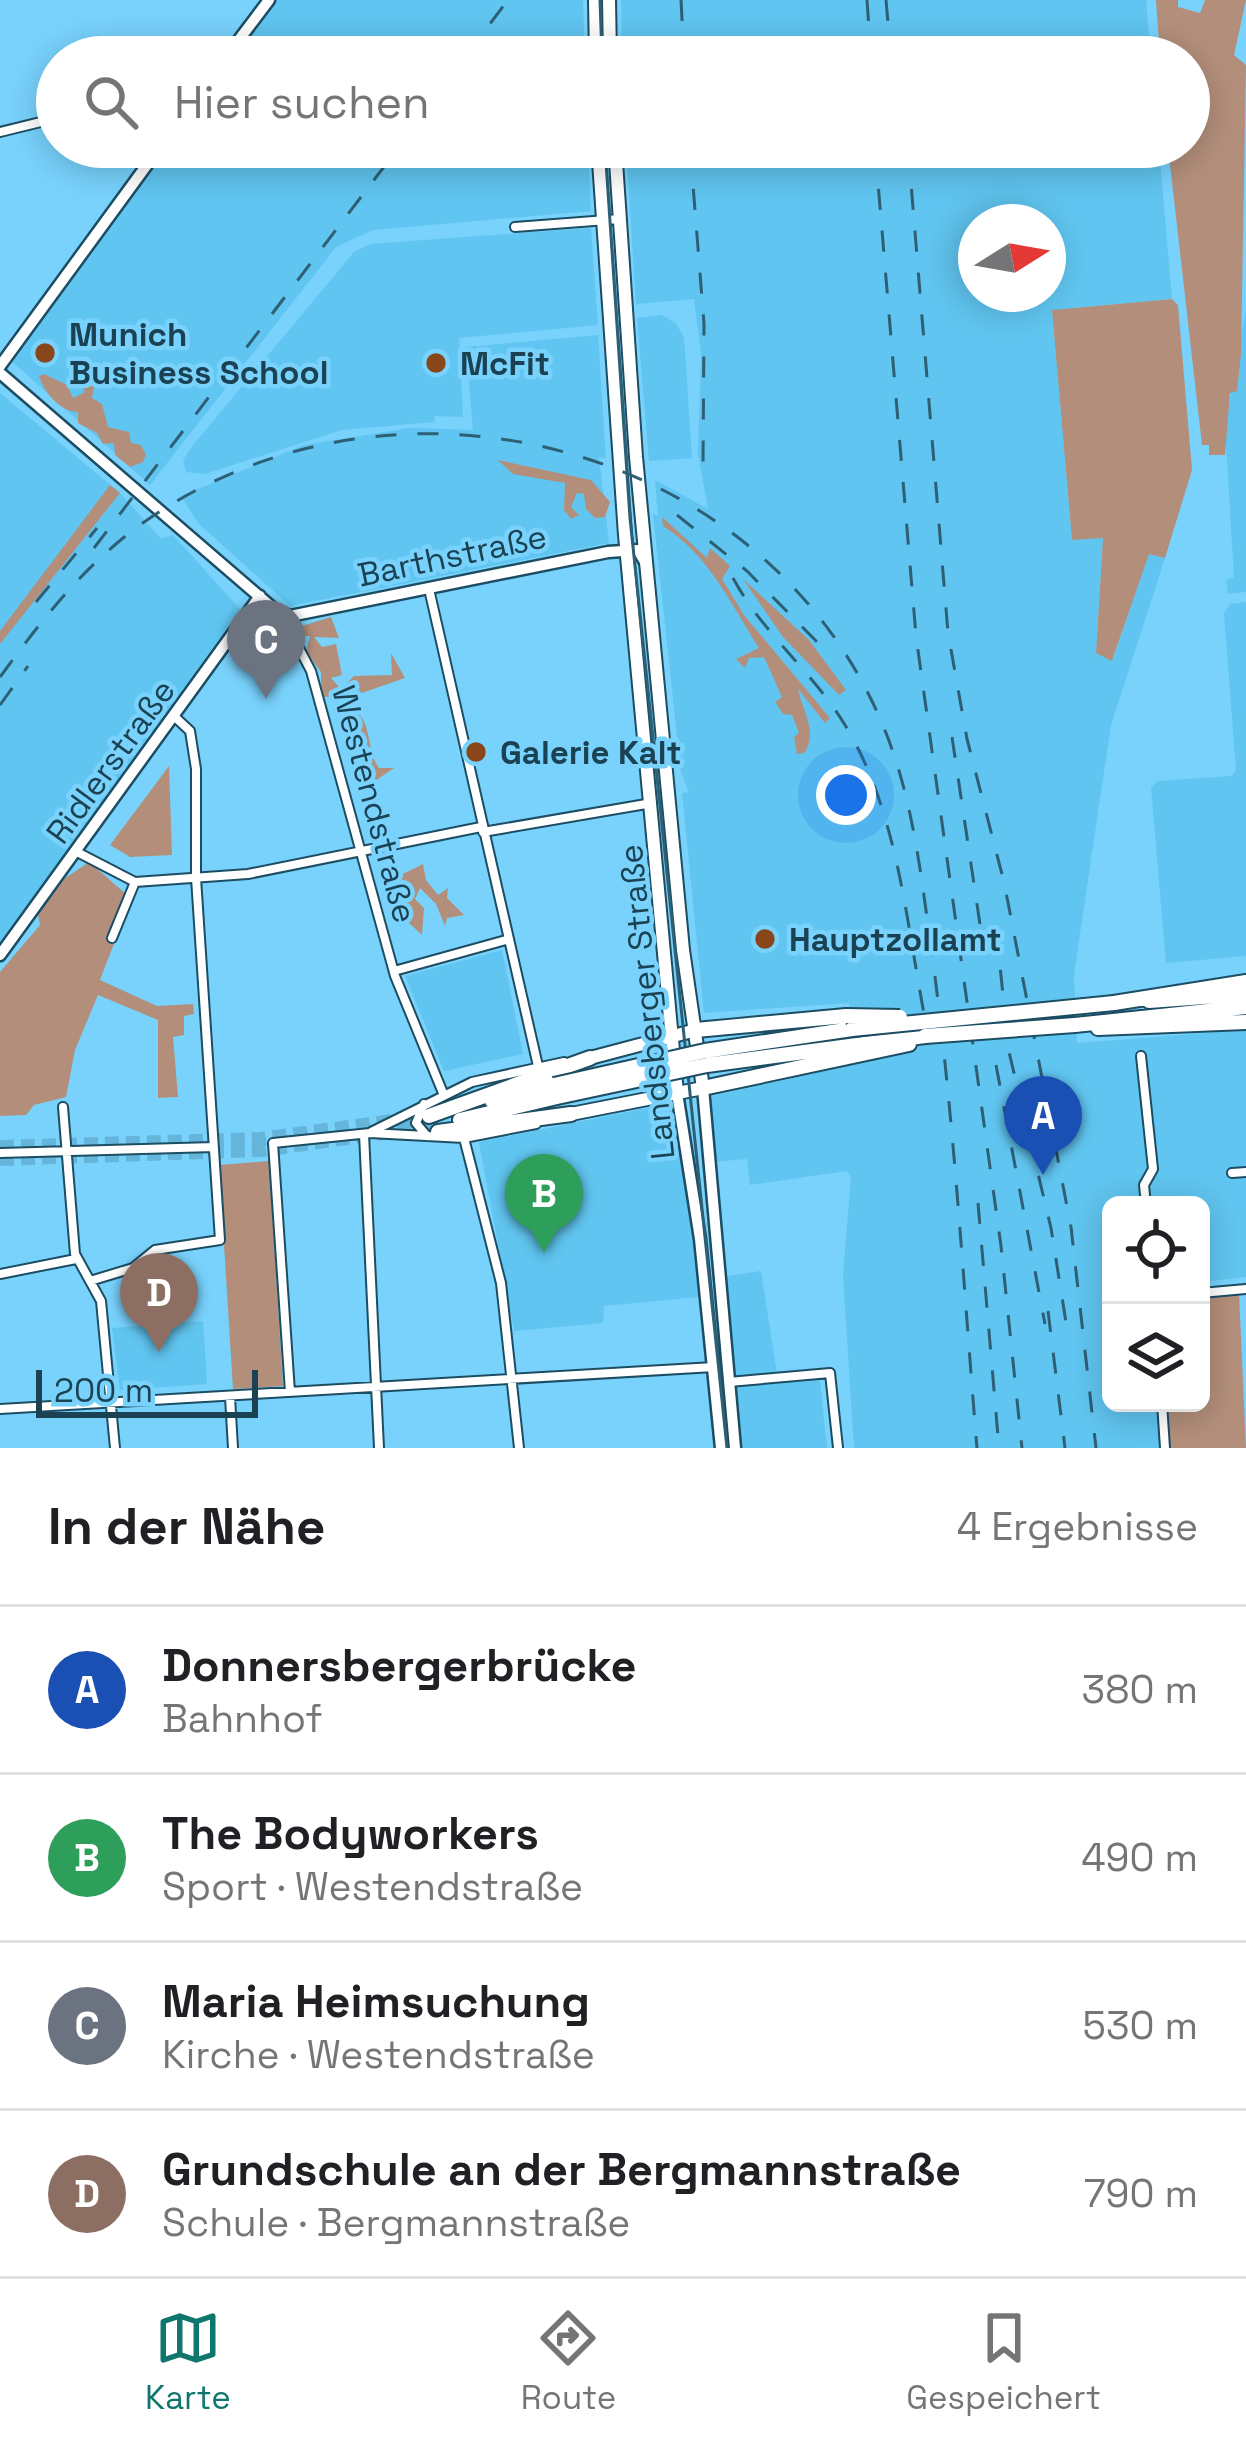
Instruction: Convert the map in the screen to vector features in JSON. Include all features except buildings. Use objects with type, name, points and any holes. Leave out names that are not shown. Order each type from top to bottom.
[{"type":"highway","points":[[1114,1003],[1246,982]]},
{"type":"highway","points":[[430,1122],[756,1042],[935,1018],[1246,994]]},
{"type":"highway","points":[[556,1091],[827,1046],[1246,1007]]},
{"type":"highway","points":[[696,1030],[846,1016],[935,1018]]},
{"type":"highway","points":[[1075,1025],[1156,1028],[1246,1022]]},
{"type":"highway","points":[[703,1088],[947,1034]]},
{"type":"highway","points":[[430,1122],[590,1058]]},
{"type":"highway","points":[[430,1122],[571,1114]]},
{"type":"main road","points":[[595,0],[596,36]]},
{"type":"main road","points":[[609,0],[610,36]]},
{"type":"main road","name":"Landsberger Straße","points":[[599,168],[627,549],[677,1093]]},
{"type":"main road","name":"Landsberger Straße","points":[[616,168],[636,457],[675,869],[703,1088]]},
{"type":"main road","points":[[590,1058],[696,1030]]},
{"type":"main road","points":[[571,1114],[703,1088]]},
{"type":"street","points":[[242,36],[269,0]]},
{"type":"street","points":[[0,132],[36,123]]},
{"type":"street","points":[[145,168],[0,370],[260,596],[290,616]]},
{"type":"street","points":[[515,227],[620,219]]},
{"type":"street","name":"Landsberger Straße","points":[[627,549],[642,552],[650,583]]},
{"type":"street","name":"Barthstraße","points":[[290,616],[627,549]]},
{"type":"street","points":[[428,589],[538,1066]]},
{"type":"street","name":"Ridlerstraße","points":[[0,955],[180,721],[260,596]]},
{"type":"street","name":"Westendstraße","points":[[290,616],[291,634],[309,666],[394,971],[443,1093]]},
{"type":"street","points":[[90,1280],[105,1272],[133,1268],[155,1250],[215,1245],[220,1240],[196,878],[196,769],[180,721]]},
{"type":"street","points":[[77,851],[135,882],[248,874],[360,850],[653,803]]},
{"type":"street","points":[[112,938],[135,882]]},
{"type":"street","points":[[394,971],[506,940]]},
{"type":"street","points":[[1141,1057],[1153,1169],[1144,1185],[1145,1196]]},
{"type":"street","points":[[290,1392],[273,1143],[367,1133],[397,1135],[430,1122],[443,1093],[538,1066],[590,1058]]},
{"type":"street","name":"Landsberger Straße","points":[[703,1088],[735,1448]]},
{"type":"street","name":"Landsberger Straße","points":[[677,1093],[721,1448]]},
{"type":"street","points":[[63,1107],[76,1259],[101,1301],[115,1448]]},
{"type":"street","points":[[367,1133],[392,1120],[430,1122],[464,1138],[571,1114]]},
{"type":"street","points":[[392,1120],[397,1135]]},
{"type":"street","points":[[367,1133],[379,1448]]},
{"type":"street","points":[[464,1138],[501,1283],[519,1448]]},
{"type":"street","points":[[0,1153],[214,1148]]},
{"type":"street","points":[[1232,1173],[1246,1172]]},
{"type":"street","points":[[0,1274],[76,1259]]},
{"type":"street","points":[[1210,1292],[1246,1289]]},
{"type":"street","points":[[0,1409],[714,1367]]},
{"type":"street","points":[[728,1382],[830,1373],[838,1448]]},
{"type":"street","points":[[230,1397],[233,1448]]},
{"type":"street","points":[[1163,1412],[1166,1448]]},
{"type":"shaded area","points":[[269,0],[583,0],[584,36],[242,36]]},
{"type":"shaded area","points":[[621,0],[1146,0],[1149,36],[622,36]]},
{"type":"shaded area","points":[[1156,0],[1178,0],[1178,7],[1200,13],[1205,0],[1246,0],[1234,55],[1246,65],[1241,354],[1237,391],[1230,393],[1225,455],[1209,455],[1209,445],[1202,445],[1170,168],[1210,168],[1210,36],[1159,36]]},
{"type":"shaded area","points":[[145,168],[589,168],[591,211],[373,230],[336,247],[150,485],[7,357]]},
{"type":"shaded area","points":[[627,168],[1161,168],[1172,299],[1066,309],[1066,204],[958,204],[958,312],[1052,312],[1072,539],[1103,537],[1096,653],[1113,660],[1149,553],[1165,558],[1111,725],[1074,974],[1077,1043],[1246,1030],[1246,1277],[1210,1281],[1210,1196],[1102,1196],[1102,1412],[1162,1412],[1164,1448],[854,1448],[843,1274],[851,1177],[847,1171],[750,1185],[747,1159],[712,1162],[707,1106],[713,1096],[860,1063],[849,1003],[704,1013],[682,793],[689,792],[681,773],[653,514],[658,516],[655,480],[708,509],[698,453],[701,353],[694,299],[636,304]]},
{"type":"shaded area","points":[[591,228],[598,325],[459,338],[463,417],[435,416],[434,422],[342,430],[205,474],[186,472],[183,460],[194,444],[354,252],[370,244]]},
{"type":"shaded area","points":[[1172,299],[1178,305],[1192,470],[1165,558],[1149,554],[1112,661],[1096,653],[1103,538],[1072,540],[1052,312]]},
{"type":"shaded area","points":[[1246,310],[1246,592],[1228,594],[1226,580],[1234,577],[1225,427]]},
{"type":"shaded area","points":[[661,315],[675,322],[684,337],[692,458],[649,461],[637,318]]},
{"type":"shaded area","points":[[598,335],[606,459],[599,457],[609,543],[290,606],[198,523],[181,496],[304,445],[410,428],[473,430],[466,347]]},
{"type":"shaded area","points":[[39,376],[67,385],[73,398],[85,392],[74,377],[94,387],[92,398],[102,404],[108,427],[129,432],[131,443],[141,445],[146,455],[143,462],[130,467],[115,455],[114,443],[103,444],[97,433],[78,423],[78,412],[65,409],[49,394]]},
{"type":"shaded area","points":[[0,393],[120,493],[161,539],[173,535],[240,609],[0,945]]},
{"type":"shaded area","points":[[498,460],[591,480],[610,502],[605,517],[595,518],[586,509],[584,494],[577,493],[571,507],[579,515],[571,519],[564,510],[565,483],[513,474]]},
{"type":"shaded area","points":[[110,485],[120,493],[0,644],[0,631]]},
{"type":"shaded area","points":[[662,517],[707,558],[710,548],[730,566],[722,579],[744,615],[830,718],[825,723],[798,689],[810,737],[804,753],[797,754],[794,737],[799,733],[792,715],[783,714],[775,702],[782,697],[764,657],[749,658],[745,668],[736,659],[759,648],[706,565],[663,526]]},
{"type":"shaded area","points":[[743,579],[809,640],[846,690],[839,695],[783,637]]},
{"type":"shaded area","points":[[1246,602],[1246,956],[1166,963],[1151,787],[1158,781],[1232,776],[1236,770],[1224,613],[1230,604]]},
{"type":"shaded area","points":[[331,617],[339,638],[314,637],[322,647],[336,644],[342,675],[331,678],[341,689],[354,676],[392,675],[391,653],[405,678],[356,695],[356,711],[365,724],[375,761],[379,768],[394,768],[375,781],[345,696],[321,697],[321,672],[306,652],[310,636],[297,636],[295,628]]},
{"type":"shaded area","points":[[169,766],[172,855],[130,857],[110,845]]},
{"type":"shaded area","points":[[89,862],[126,894],[108,936],[115,941],[100,980],[157,1006],[193,1004],[194,1014],[184,1016],[184,1035],[173,1037],[178,1097],[158,1098],[158,1020],[98,995],[75,1050],[66,1097],[34,1105],[26,1115],[0,1116],[0,972],[40,925],[38,915],[64,879]]},
{"type":"shaded area","points":[[423,864],[426,880],[438,895],[448,888],[447,898],[464,915],[447,918],[445,926],[436,904],[420,888],[415,899],[424,908],[422,935],[408,922],[411,910],[403,904],[405,887],[397,877]]},
{"type":"shaded area","points":[[502,950],[523,1054],[444,1071],[405,976]]},
{"type":"shaded area","points":[[682,1101],[708,1296],[604,1306],[603,1323],[514,1331],[479,1142]]},
{"type":"shaded area","points":[[269,1161],[283,1386],[233,1389],[219,1165]]},
{"type":"shaded area","points":[[761,1271],[777,1374],[819,1370],[827,1448],[739,1448],[721,1277]]},
{"type":"shaded area","points":[[1239,1293],[1246,1448],[1171,1448],[1166,1412],[1210,1412],[1210,1295]]},
{"type":"shaded area","points":[[203,1321],[207,1384],[120,1390],[112,1328]]},
{"type":"tunnel","points":[[0,1147],[261,1139],[429,1116]]},
{"type":"tunnel","points":[[0,1159],[262,1150],[432,1126]]},
{"type":"tram line","points":[[600,0],[601,36]]},
{"type":"tram line","points":[[606,168],[630,518],[727,1448]]},
{"type":"railway","points":[[481,36],[508,0]]},
{"type":"railway","points":[[681,0],[683,36]]},
{"type":"railway","points":[[867,0],[870,36]]},
{"type":"railway","points":[[886,0],[889,36]]},
{"type":"railway","points":[[94,548],[383,168]]},
{"type":"railway","points":[[692,168],[704,324],[703,466]]},
{"type":"railway","points":[[877,168],[916,636],[1001,1246],[1022,1448]]},
{"type":"railway","points":[[910,168],[948,633],[967,739],[1004,882],[1071,1227],[1096,1448]]},
{"type":"railway","points":[[0,677],[87,571],[150,518],[249,466],[355,439],[463,435],[569,453],[669,493],[758,554],[832,634],[886,733],[903,785],[939,1009],[977,1448]]},
{"type":"railway","points":[[677,515],[747,571],[823,648]]},
{"type":"railway","points":[[36,602],[97,528]]},
{"type":"railway","points":[[733,578],[832,706],[863,759],[889,830],[925,1019]]},
{"type":"railway","points":[[0,705],[28,666]]},
{"type":"railway","points":[[952,737],[984,951]]},
{"type":"railway","points":[[996,928],[1009,1052],[1051,1228],[1068,1335]]},
{"type":"railway","points":[[996,1065],[1045,1324]]},
{"type":"railway","points":[[978,1203],[999,1448]]},
{"type":"railway","points":[[1048,1311],[1065,1448]]},
{"type":"place","name":"Munich Business School","points":[[45,353]]},
{"type":"place","name":"McFit","points":[[436,363]]},
{"type":"place","name":"Maria Heimsuchung","points":[[266,699]]},
{"type":"place","name":"Galerie Kalt","points":[[476,752]]},
{"type":"place","name":"Hauptzollamt","points":[[765,939]]},
{"type":"place","name":"Donnersbergerbrücke","points":[[1043,1175]]},
{"type":"place","name":"The Bodyworkers","points":[[544,1253]]},
{"type":"place","name":"Grundschule an der Bergmannstraße","points":[[159,1352]]}]
